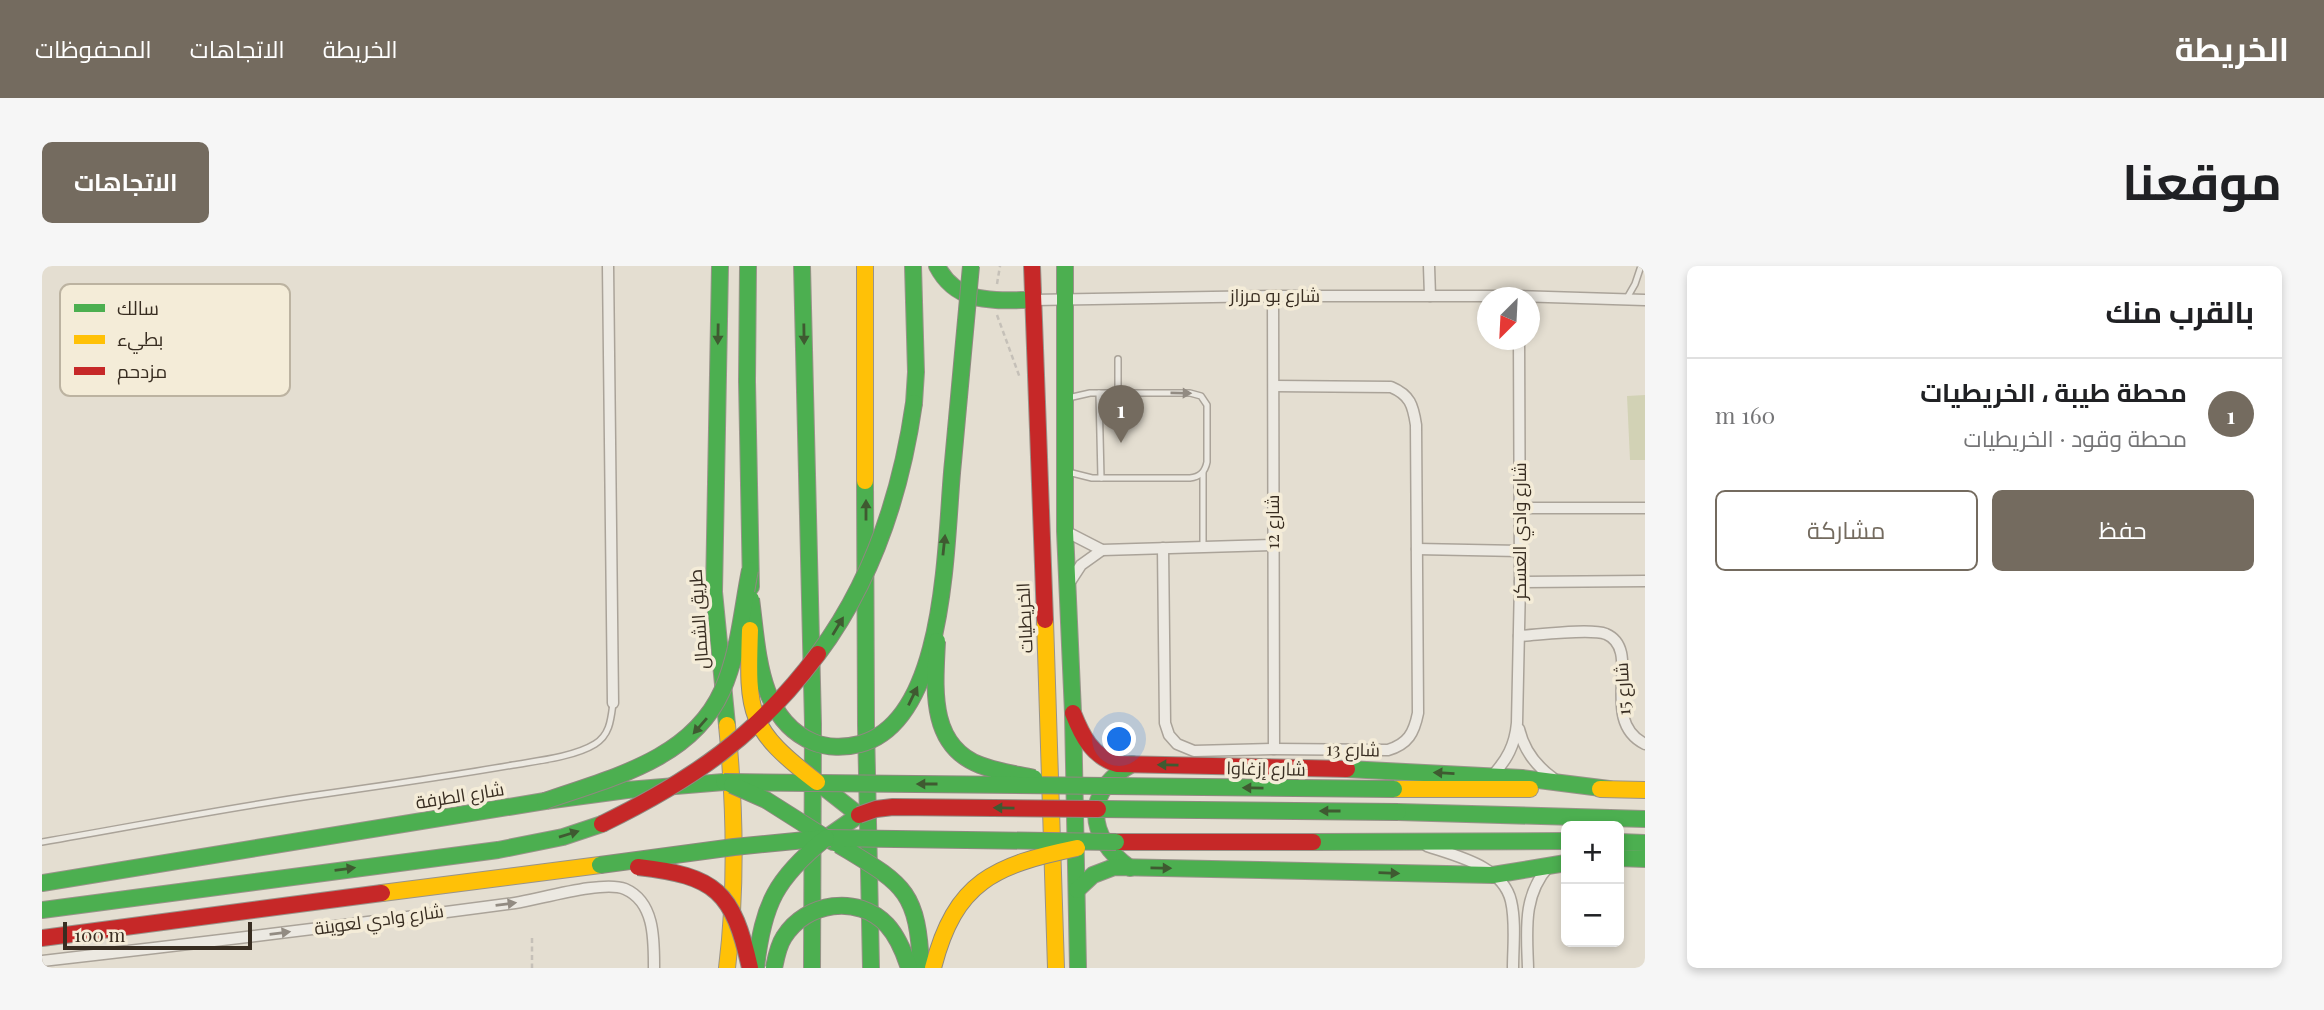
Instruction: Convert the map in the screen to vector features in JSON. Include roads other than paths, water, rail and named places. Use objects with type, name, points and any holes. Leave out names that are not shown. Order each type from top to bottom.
[{"type":"main road","name":"طريق الشمال","points":[[720,266],[714,592],[731,764],[736,868],[727,968]]},
{"type":"main road","points":[[748,266],[751,599],[748,674],[753,714],[760,731],[772,746],[859,815],[892,833],[935,840]]},
{"type":"main road","points":[[802,266],[813,724],[812,968]]},
{"type":"main road","points":[[865,266],[866,726],[871,968]]},
{"type":"main road","points":[[42,910],[526,846],[563,837],[634,810],[699,773],[738,743],[792,689],[835,632],[858,592],[876,552],[893,506],[905,460],[914,403],[916,372],[913,266]]},
{"type":"main road","points":[[937,266],[944,282],[967,296],[1033,300]]},
{"type":"main road","points":[[971,266],[938,613],[936,704],[940,726],[949,744],[977,764],[1069,785]]},
{"type":"main road","name":"الخريطيات","points":[[1032,266],[1040,543],[1053,774],[1056,968]]},
{"type":"main road","points":[[1065,266],[1065,531],[1073,713],[1079,968]]},
{"type":"main road","points":[[545,801],[652,761],[686,740],[701,726],[713,709],[724,685],[750,570]]},
{"type":"main road","points":[[751,599],[766,688],[772,707],[785,725],[805,740],[836,747],[853,746],[874,739],[889,730],[904,714],[923,673],[938,613]]},
{"type":"main road","points":[[1073,713],[1089,745],[1107,762],[1320,767],[1492,776],[1557,781],[1609,789]]},
{"type":"main road","points":[[1130,868],[1114,858],[1108,850],[1099,831],[1098,814],[1104,785],[1132,764]]},
{"type":"main road","points":[[724,782],[766,800],[890,878],[910,898],[920,928],[921,968]]},
{"type":"main road","name":"شارع الطرفة","points":[[42,883],[627,790],[724,782],[887,784]]},
{"type":"main road","name":"شارع إزغاوا","points":[[887,784],[1645,790]]},
{"type":"main road","points":[[755,968],[761,926],[770,898],[794,865],[859,815],[876,809],[1398,812],[1645,819]]},
{"type":"main road","points":[[42,938],[734,847],[826,838],[1116,842],[1561,841]]},
{"type":"main road","points":[[933,968],[940,942],[953,914],[985,878],[1004,867],[1037,857],[1116,842]]},
{"type":"main road","points":[[1624,842],[1645,844]]},
{"type":"main road","points":[[1624,858],[1645,859]]},
{"type":"main road","points":[[1077,890],[1097,872],[1114,867],[1493,875],[1561,864]]},
{"type":"main road","points":[[600,865],[682,872],[706,882],[722,895],[734,912],[745,941],[750,968]]},
{"type":"main road","points":[[774,968],[782,942],[797,921],[816,910],[842,904],[866,909],[883,920],[898,939],[909,968]]},
{"type":"street","points":[[608,266],[613,703]]},
{"type":"street","points":[[1429,266],[1430,296]]},
{"type":"street","name":"شارع بو مرزاز","points":[[1033,300],[1273,296],[1477,297]]},
{"type":"street","name":"شارع 12","points":[[1273,296],[1274,748]]},
{"type":"street","name":"شارع بو مرزاز","points":[[1540,298],[1645,300]]},
{"type":"street","name":"شارع وادي العسكر","points":[[1492,776],[1502,766],[1513,746],[1517,723],[1520,582],[1519,350]]},
{"type":"street","name":"شارع 13","points":[[1163,548],[1164,723],[1169,735],[1182,748],[1194,751],[1274,748],[1388,750],[1402,746],[1408,740],[1415,728],[1418,713],[1414,408],[1405,394],[1391,387],[1274,387]]},
{"type":"street","points":[[1520,508],[1645,508]]},
{"type":"street","points":[[1065,531],[1102,550],[1273,545]]},
{"type":"street","points":[[1417,548],[1520,551]]},
{"type":"street","points":[[1068,586],[1081,565],[1102,550]]},
{"type":"street","points":[[1520,582],[1645,581]]},
{"type":"street","name":"شارع 15","points":[[1519,636],[1597,632],[1612,638],[1621,653],[1622,718],[1631,734],[1645,744]]},
{"type":"street","name":"شارع وادي العسكر","points":[[1517,723],[1527,750],[1540,767],[1557,781]]},
{"type":"street","points":[[1403,840],[1457,856],[1493,875],[1504,886],[1511,900],[1513,968]]},
{"type":"street","points":[[1528,968],[1527,914],[1531,893],[1535,883],[1549,866]]},
{"type":"street","name":"شارع وادي لعوينة","points":[[42,961],[518,902],[618,887],[634,894],[645,907],[654,938],[654,968]]},
{"type":"lane","points":[[1626,301],[1641,266]]},
{"type":"lane","points":[[1118,359],[1118,393]]},
{"type":"lane","points":[[1065,399],[1099,393],[1190,393],[1201,396],[1207,405],[1203,546]]},
{"type":"lane","points":[[1099,393],[1101,478]]},
{"type":"lane","points":[[1067,472],[1083,477],[1101,478],[1190,478],[1203,473]]},
{"type":"lane","points":[[42,842],[549,758],[594,745],[605,736],[613,703]]},
{"type":"lane","points":[[1513,938],[1527,937]]},
{"type":"place","name":"محطة طيبة ، الخريطيات","points":[[1121,443]]}]
